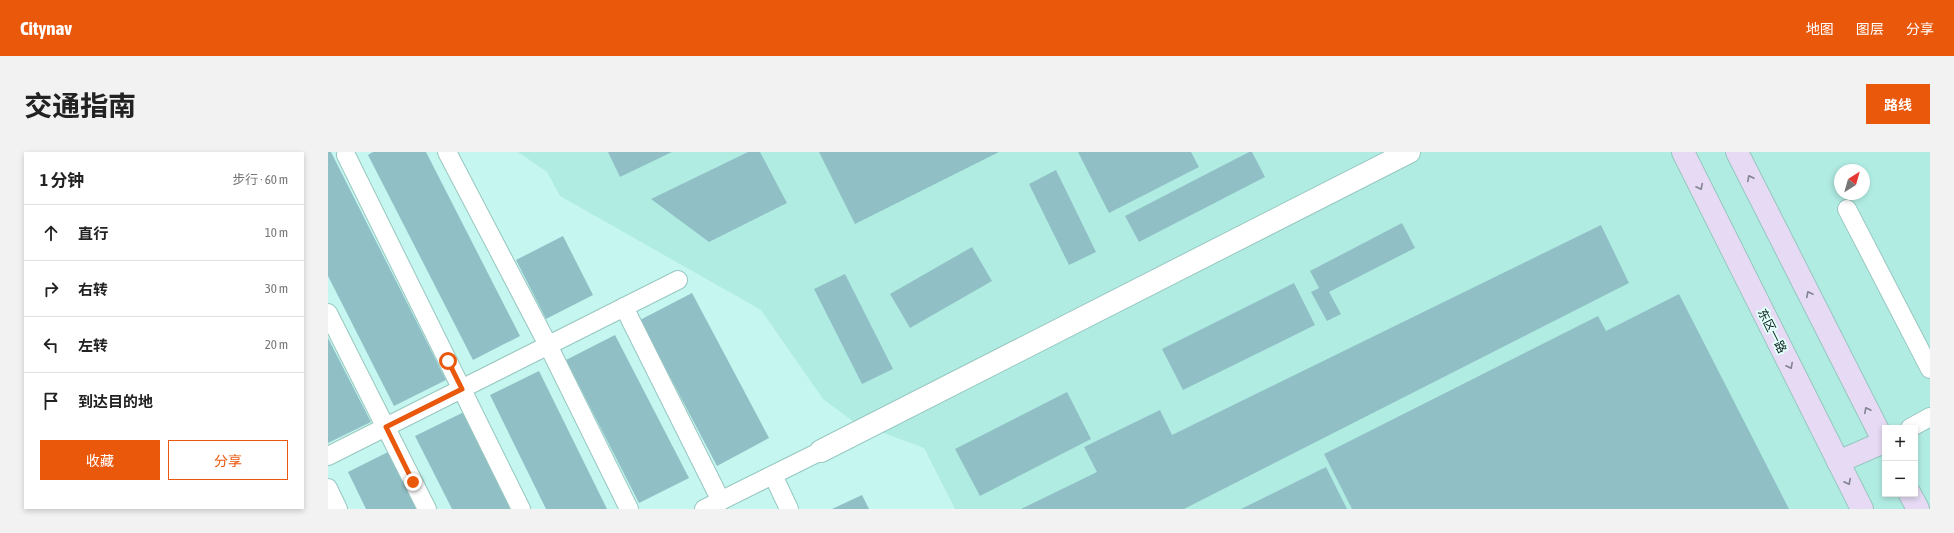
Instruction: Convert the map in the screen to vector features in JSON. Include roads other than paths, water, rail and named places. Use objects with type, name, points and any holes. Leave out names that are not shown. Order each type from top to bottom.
[{"type":"main road","name":"东区一路","points":[[1683,152],[1862,509]]},
{"type":"main road","points":[[1737,152],[1882,437]]},
{"type":"main road","points":[[1838,462],[1882,444]]},
{"type":"main road","points":[[1912,497],[1918,509]]},
{"type":"street","points":[[447,152],[548,345],[630,509]]},
{"type":"street","points":[[704,509],[1409,152]]},
{"type":"street","points":[[346,155],[521,509]]},
{"type":"street","points":[[1847,209],[1930,369]]},
{"type":"street","points":[[328,456],[678,280]]},
{"type":"street","points":[[624,308],[721,501]]},
{"type":"street","points":[[328,313],[427,509]]},
{"type":"street","points":[[1915,425],[1930,417]]},
{"type":"street","points":[[773,475],[789,509]]},
{"type":"street","points":[[328,488],[338,509]]}]
